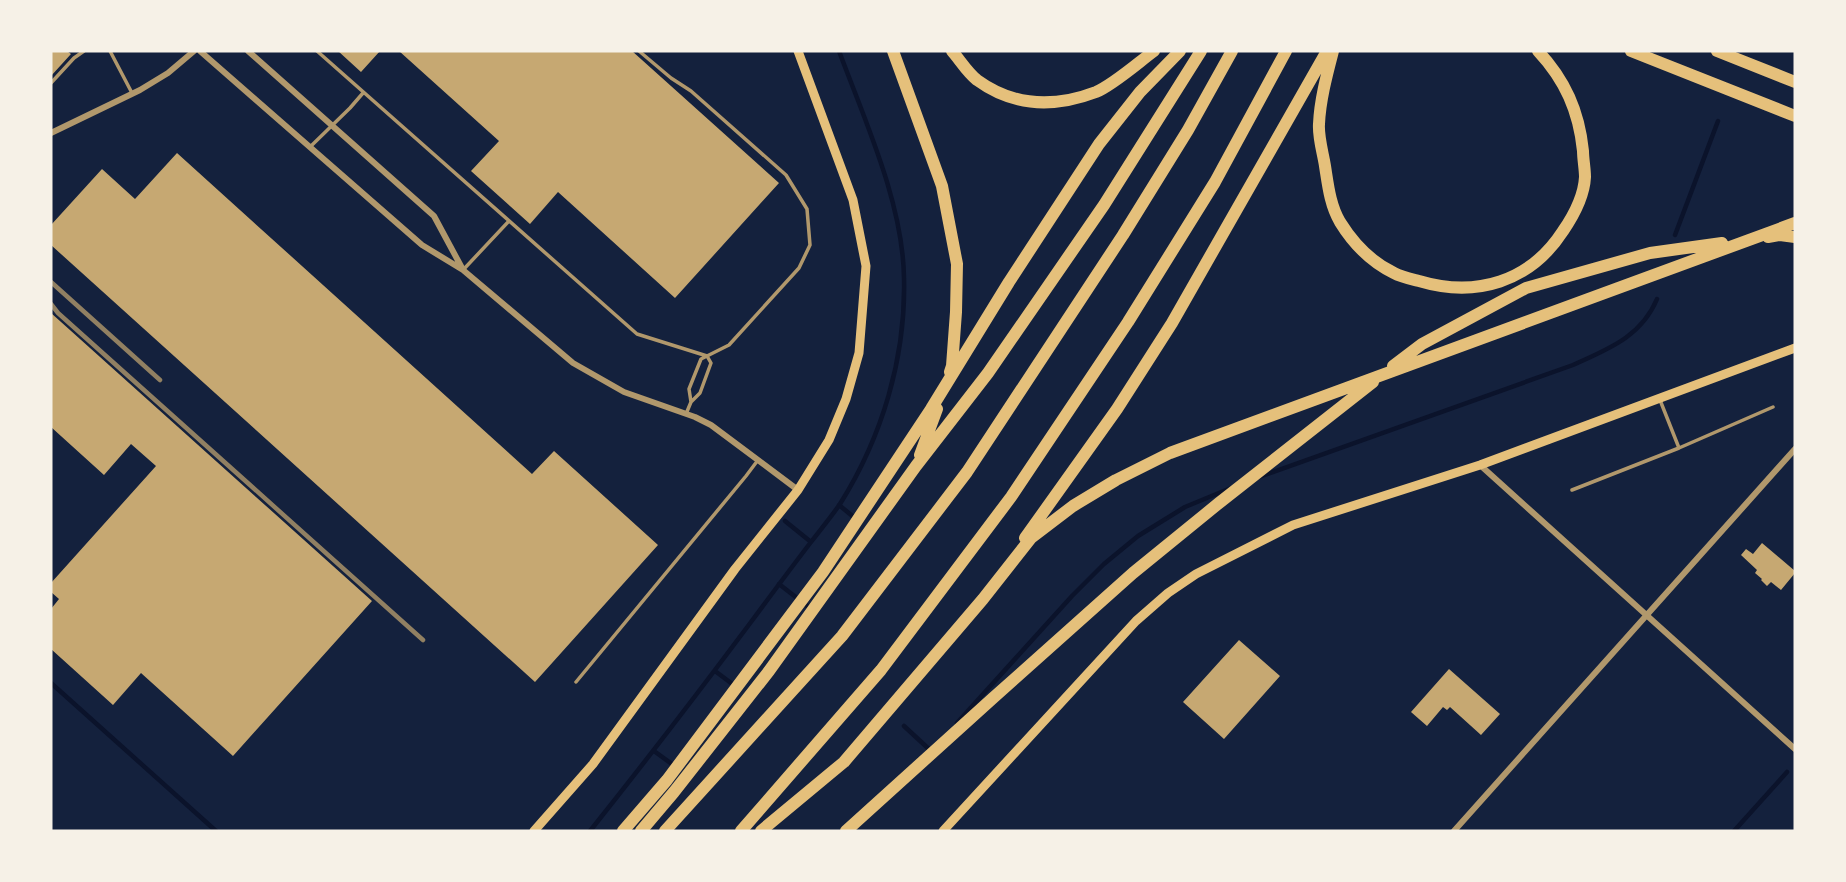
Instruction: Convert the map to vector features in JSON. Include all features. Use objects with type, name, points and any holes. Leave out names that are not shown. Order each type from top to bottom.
[{"type":"highway","points":[[893,51],[942,186],[957,264],[952,366],[916,466]]},
{"type":"highway","points":[[952,51],[975,78],[1007,97],[1033,103],[1060,102],[1098,91],[1154,51]]},
{"type":"highway","points":[[623,831],[667,780],[823,572],[932,409],[1009,282],[1099,144],[1140,92],[1180,51]]},
{"type":"highway","points":[[641,831],[754,691],[916,466],[988,373],[1104,205],[1201,51]]},
{"type":"highway","points":[[665,831],[842,636],[967,472],[1123,235],[1188,130],[1232,51]]},
{"type":"highway","points":[[741,831],[881,670],[1011,496],[1128,322],[1208,193],[1286,51]]},
{"type":"highway","points":[[983,599],[1117,409],[1172,323],[1327,51]]},
{"type":"highway","points":[[1333,51],[1319,126],[1330,197],[1339,220],[1354,242],[1372,260],[1394,274],[1434,286],[1459,289],[1506,280],[1522,271],[1546,252],[1557,239],[1574,214],[1581,195],[1585,177],[1581,129],[1565,87],[1551,64],[1538,51]]},
{"type":"highway","points":[[1631,51],[1795,116]]},
{"type":"highway","points":[[1717,51],[1795,82]]},
{"type":"highway","points":[[761,831],[844,762],[983,599],[1031,538],[1073,506],[1116,480],[1170,453],[1795,223]]},
{"type":"highway","points":[[846,831],[1133,573],[1422,344],[1527,288],[1650,253],[1780,235],[1795,237]]},
{"type":"main road","points":[[534,831],[593,764],[735,569],[798,490],[829,440],[846,399],[859,353],[866,266],[853,200],[798,51]]},
{"type":"main road","points":[[943,831],[1136,621],[1196,573],[1293,525],[1480,465],[1795,348]]},
{"type":"street","points":[[51,133],[168,74],[194,51]]},
{"type":"street","points":[[200,51],[422,245],[463,270],[573,363],[624,392],[711,425],[798,490]]},
{"type":"street","points":[[248,51],[434,216],[463,270]]},
{"type":"street","points":[[1454,831],[1795,449]]},
{"type":"street","points":[[1480,465],[1795,749]]},
{"type":"lane","points":[[51,83],[84,51]]},
{"type":"lane","points":[[110,51],[132,93]]},
{"type":"lane","points":[[317,51],[637,334],[707,356],[711,363],[700,393],[691,402],[686,414]]},
{"type":"lane","points":[[639,51],[691,91],[786,176],[807,209],[810,245],[799,268],[729,345],[701,359],[689,389],[691,402]]},
{"type":"lane","points":[[311,146],[364,92]]},
{"type":"lane","points":[[463,270],[509,221]]},
{"type":"lane","points":[[1660,398],[1679,448]]},
{"type":"lane","points":[[1572,490],[1773,407]]},
{"type":"lane","points":[[576,682],[758,460]]},
{"type":"building","points":[[51,51],[67,51],[71,54],[51,76]]},
{"type":"building","points":[[338,51],[380,51],[361,72]]},
{"type":"building","points":[[399,51],[632,51],[779,183],[675,298],[558,192],[530,224],[471,171],[499,141]]},
{"type":"building","points":[[177,153],[532,474],[554,451],[658,545],[535,682],[51,245],[51,225],[102,169],[135,199]]},
{"type":"building","points":[[51,313],[372,601],[233,756],[141,673],[113,705],[51,649],[51,609],[59,599],[51,592],[51,583],[156,466],[131,444],[104,475],[51,427]]},
{"type":"building","points":[[1762,543],[1795,571],[1781,590],[1771,582],[1767,586],[1755,573],[1757,570],[1741,555],[1746,549],[1753,554]]},
{"type":"building","points":[[1239,640],[1280,676],[1224,739],[1183,702]]},
{"type":"building","points":[[1449,669],[1500,714],[1481,735],[1450,707],[1447,710],[1443,707],[1427,726],[1411,712]]},
{"type":"waterway","points":[[590,831],[840,504],[868,452],[888,396],[896,367],[904,308],[902,250],[881,163],[839,51]]},
{"type":"waterway","points":[[1675,235],[1718,121]]},
{"type":"waterway","points":[[1259,477],[1573,365],[1611,347],[1633,332],[1657,299]]},
{"type":"waterway","points":[[957,723],[1104,564],[1138,536],[1185,507],[1231,488]]},
{"type":"waterway","points":[[839,505],[856,519]]},
{"type":"waterway","points":[[785,521],[811,542]]},
{"type":"waterway","points":[[779,584],[811,609]]},
{"type":"waterway","points":[[715,671],[735,686]]},
{"type":"waterway","points":[[51,683],[216,831]]},
{"type":"waterway","points":[[904,726],[931,751]]},
{"type":"waterway","points":[[654,751],[676,767]]},
{"type":"waterway","points":[[1734,831],[1787,772]]},
{"type":"railway","points":[[51,282],[160,380]]},
{"type":"railway","points":[[51,304],[423,640]]}]
